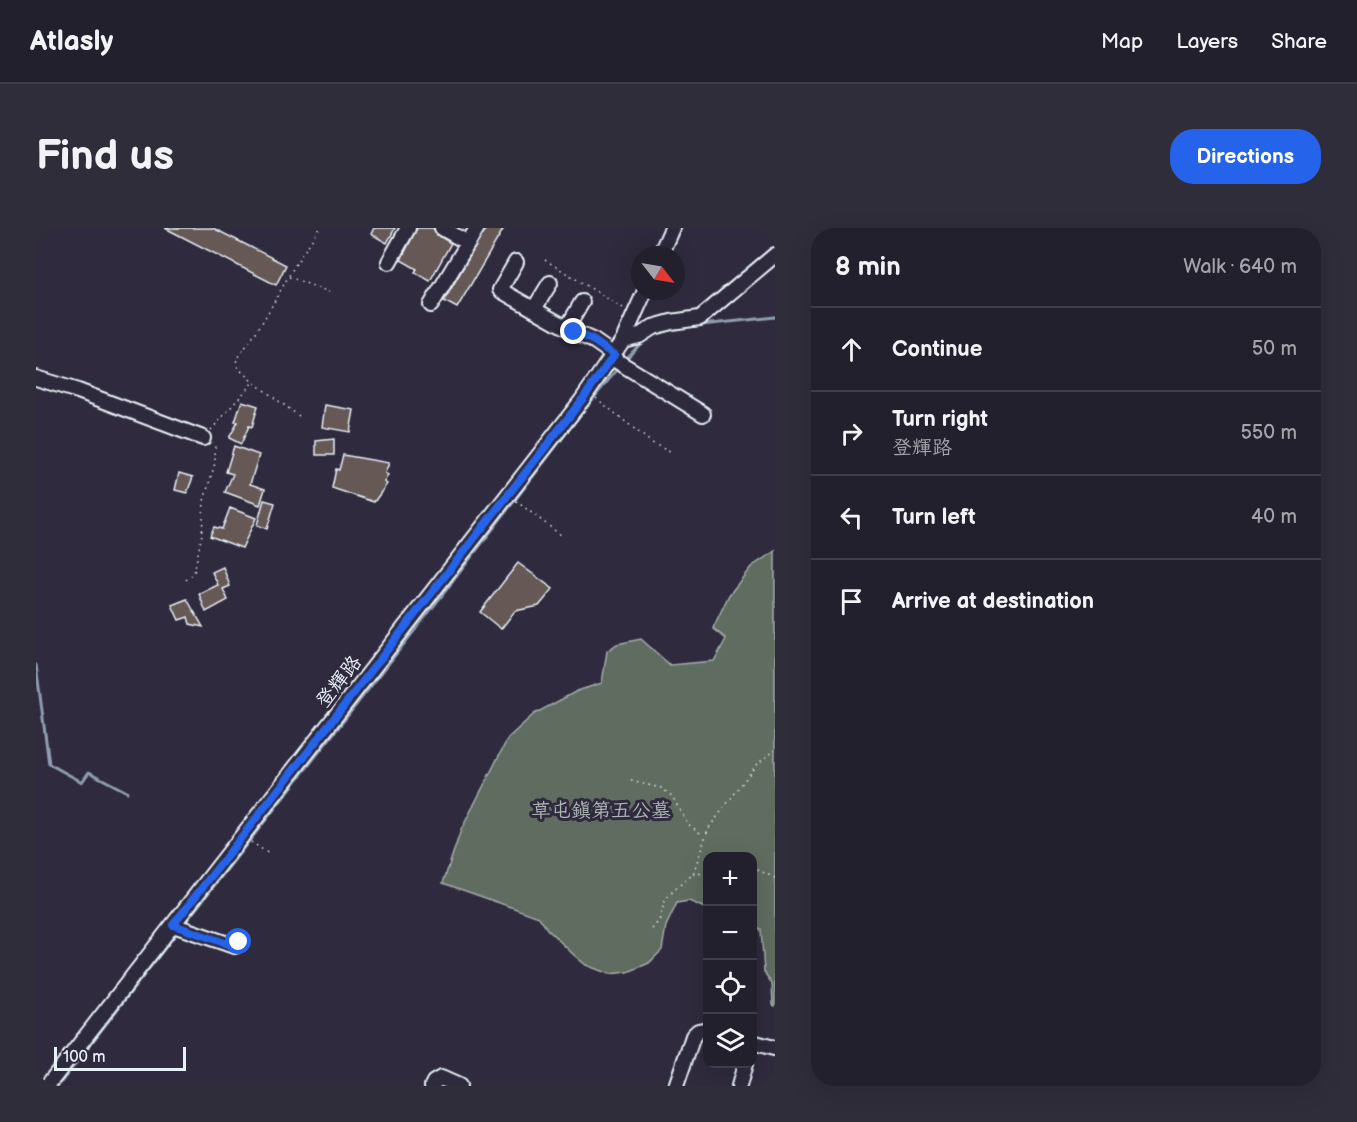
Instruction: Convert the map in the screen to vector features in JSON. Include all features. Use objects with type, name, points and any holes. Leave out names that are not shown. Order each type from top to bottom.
[{"type":"street","points":[[389,262],[408,228]]},
{"type":"street","points":[[442,228],[468,243]]},
{"type":"street","points":[[431,305],[477,228]]},
{"type":"street","points":[[664,246],[672,228]]},
{"type":"street","points":[[623,340],[639,336],[653,327],[700,318],[775,255]]},
{"type":"street","points":[[516,262],[500,290],[594,341],[613,356],[703,414]]},
{"type":"street","points":[[534,309],[550,283]]},
{"type":"street","name":"登輝路","points":[[47,1086],[588,392],[623,340],[641,300]]},
{"type":"street","points":[[567,328],[582,302]]},
{"type":"street","points":[[36,378],[203,438]]},
{"type":"street","points":[[173,925],[235,946],[239,942]]},
{"type":"street","points":[[676,1086],[693,1036],[703,1030]]},
{"type":"street","points":[[757,1043],[774,1048]]},
{"type":"street","points":[[739,1086],[745,1068]]},
{"type":"street","points":[[433,1084],[441,1078],[459,1086]]},
{"type":"path","points":[[299,416],[238,368],[236,359],[266,317],[288,277],[320,228]]},
{"type":"path","points":[[545,260],[615,305],[635,314]]},
{"type":"path","points":[[288,277],[328,292]]},
{"type":"path","points":[[186,580],[194,573],[202,534],[204,501],[215,463],[214,442],[203,438],[254,382]]},
{"type":"path","points":[[588,392],[652,444],[670,452]]},
{"type":"path","points":[[508,495],[562,536]]},
{"type":"path","points":[[652,929],[658,921],[665,900],[693,874],[705,836],[756,765],[775,750]]},
{"type":"path","points":[[631,781],[661,788],[672,796],[688,824],[705,836]]},
{"type":"path","points":[[243,836],[269,854]]},
{"type":"path","points":[[757,869],[775,878]]},
{"type":"path","points":[[693,874],[703,873]]},
{"type":"green space","name":"草屯鎮第五公墓","points":[[775,551],[775,1006],[773,1005],[772,984],[764,972],[761,929],[757,928],[757,852],[703,852],[703,907],[689,901],[677,903],[666,926],[662,950],[649,963],[628,972],[609,974],[586,965],[547,929],[539,917],[443,883],[461,830],[508,738],[534,714],[577,691],[602,683],[607,651],[617,644],[641,639],[670,665],[714,661],[726,639],[713,628],[729,595],[751,567]]},
{"type":"building","points":[[165,228],[213,228],[286,265],[276,285]]},
{"type":"building","points":[[374,228],[395,228],[387,243],[371,234]]},
{"type":"building","points":[[417,228],[433,228],[437,235],[451,243],[430,281],[415,272],[417,269],[401,260]]},
{"type":"building","points":[[486,228],[504,228],[457,308],[444,301]]},
{"type":"building","points":[[242,401],[258,406],[252,427],[249,426],[241,444],[229,438],[238,422],[235,422]]},
{"type":"building","points":[[325,405],[354,410],[350,432],[322,427]]},
{"type":"building","points":[[334,439],[334,455],[316,455],[316,441]]},
{"type":"building","points":[[234,446],[259,455],[250,484],[265,489],[260,505],[225,492],[233,474],[226,472]]},
{"type":"building","points":[[343,455],[389,463],[385,473],[388,475],[384,482],[387,484],[374,502],[332,488],[336,469],[339,470]]},
{"type":"building","points":[[179,473],[193,477],[187,493],[175,490]]},
{"type":"building","points":[[264,500],[275,503],[267,529],[257,525]]},
{"type":"building","points":[[230,508],[256,518],[242,548],[210,536],[214,527],[222,529]]},
{"type":"building","points":[[518,563],[553,589],[539,606],[515,611],[501,629],[480,612]]},
{"type":"building","points":[[223,567],[230,586],[223,589],[228,600],[206,612],[199,594],[218,585],[212,572]]},
{"type":"building","points":[[187,599],[203,627],[190,624],[188,617],[179,620],[172,605]]},
{"type":"waterway","points":[[683,327],[775,317]]},
{"type":"waterway","points":[[624,361],[644,340]]},
{"type":"waterway","points":[[184,924],[620,366]]},
{"type":"waterway","points":[[36,665],[49,764],[82,782],[89,772],[127,792]]},
{"type":"waterway","points":[[58,1086],[178,931]]},
{"type":"route","points":[[239,942],[235,946],[173,925],[582,400],[614,355],[594,341],[574,332]]}]
